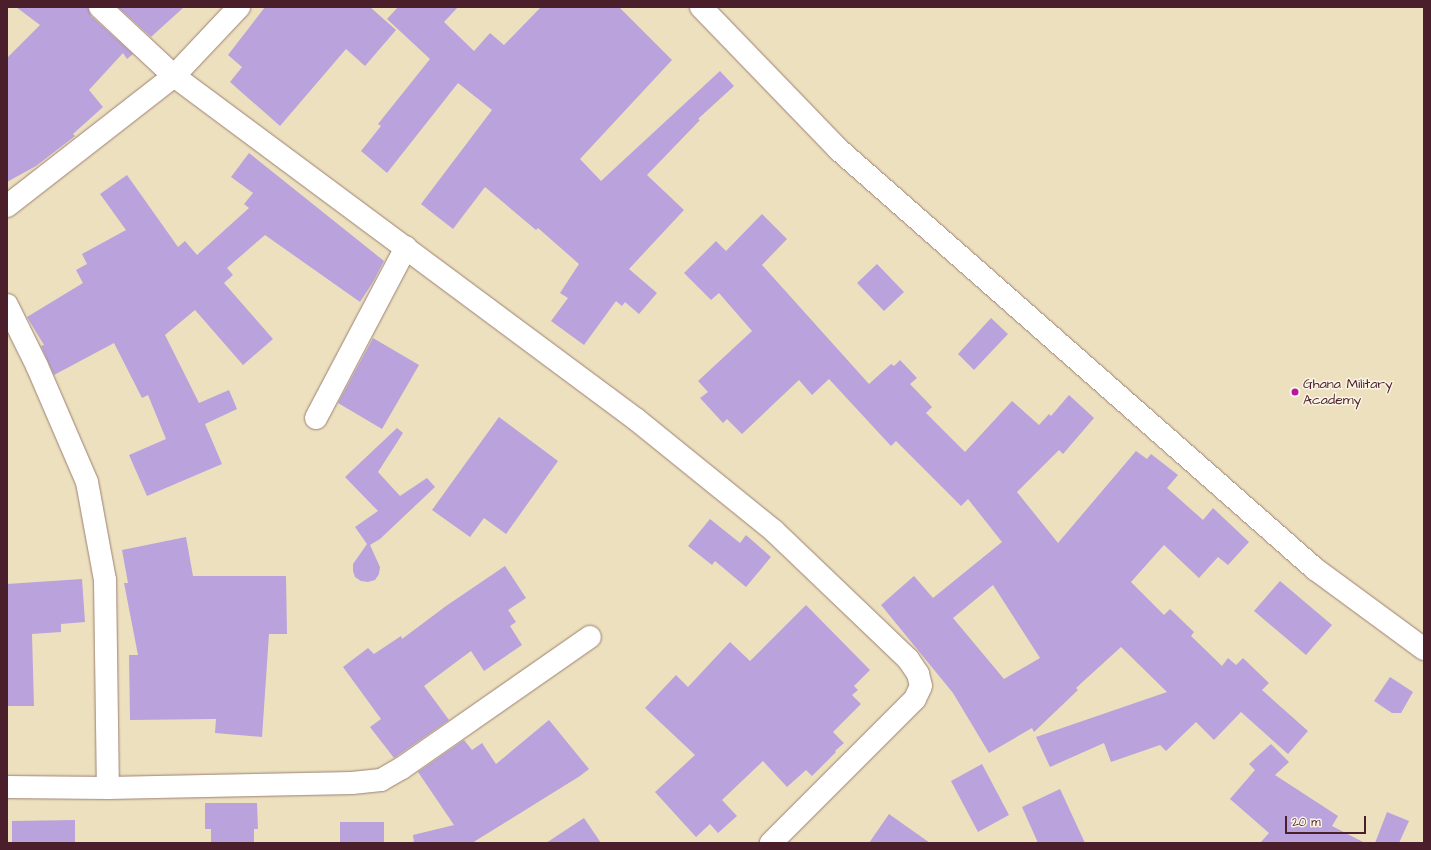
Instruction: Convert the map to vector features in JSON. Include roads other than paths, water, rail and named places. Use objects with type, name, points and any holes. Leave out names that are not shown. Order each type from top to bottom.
[{"type":"street","points":[[100,7],[174,76],[637,420],[773,530],[908,659],[918,674],[921,686],[914,699],[771,843]]},
{"type":"street","points":[[7,206],[174,76],[239,7]]},
{"type":"street","points":[[702,7],[838,149],[1315,569],[1424,649]]},
{"type":"street","points":[[316,418],[406,247]]},
{"type":"street","points":[[7,305],[37,366],[88,482],[105,580],[108,788]]},
{"type":"street","points":[[7,786],[108,788],[352,783],[381,780],[402,768],[590,638]]},
{"type":"place","name":"Ghana Military Academy","points":[[1295,392]]}]
